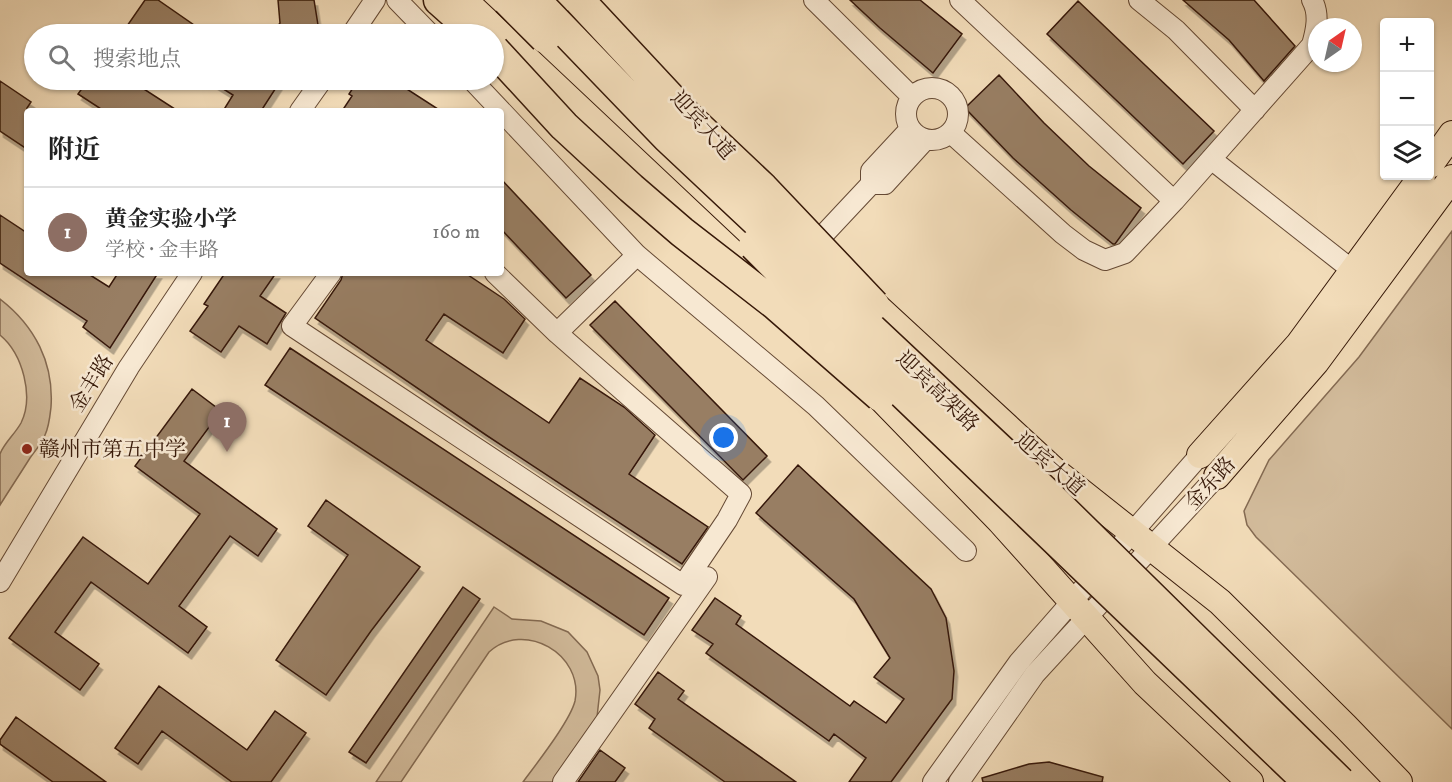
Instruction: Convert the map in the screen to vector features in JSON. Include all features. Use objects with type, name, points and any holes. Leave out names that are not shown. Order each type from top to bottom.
[{"type":"highway","points":[[439,0],[466,24]]},
{"type":"highway","name":"迎宾高架路","points":[[507,0],[886,377],[1308,782]]},
{"type":"highway","name":"迎宾高架路","points":[[536,0],[668,138],[1042,489],[1340,782]]},
{"type":"highway","points":[[579,0],[689,118],[763,188],[868,298],[1042,489]]},
{"type":"highway","points":[[597,0],[689,118]]},
{"type":"highway","points":[[504,61],[564,126],[631,188],[682,232],[776,305],[950,458],[1099,582]]},
{"type":"main road","points":[[464,0],[489,24]]},
{"type":"main road","name":"迎宾大道","points":[[591,0],[812,247],[1056,472],[1220,602],[1399,782]]},
{"type":"main road","points":[[504,38],[809,325],[1000,521],[1145,683],[1250,782]]},
{"type":"main road","points":[[1434,159],[1452,134]]},
{"type":"main road","name":"金东路","points":[[1217,476],[1316,362],[1452,177]]},
{"type":"main road","name":"金东路","points":[[1200,455],[1299,344],[1419,180]]},
{"type":"street","points":[[359,24],[375,0]]},
{"type":"street","points":[[397,0],[420,24]]},
{"type":"street","points":[[814,0],[912,97]]},
{"type":"street","points":[[960,0],[1174,201]]},
{"type":"street","points":[[1139,0],[1176,30],[1255,110]]},
{"type":"street","points":[[951,133],[1063,234],[1084,250],[1105,260],[1125,253],[1312,45],[1317,26],[1315,5],[1312,0]]},
{"type":"street","points":[[930,87],[945,91],[951,96],[958,110],[956,126],[951,133],[939,140],[917,134],[905,112],[912,97],[930,87]]},
{"type":"street","points":[[302,108],[315,90]]},
{"type":"street","points":[[481,90],[498,108]]},
{"type":"street","points":[[504,114],[637,255],[816,405],[966,551]]},
{"type":"street","points":[[812,247],[871,184],[885,184],[917,134]]},
{"type":"street","points":[[1211,159],[1352,270]]},
{"type":"street","points":[[557,333],[637,255]]},
{"type":"street","name":"金丰路","points":[[0,582],[129,367],[190,276]]},
{"type":"street","points":[[329,276],[292,326],[683,585],[727,520],[741,494],[557,333],[498,276]]},
{"type":"street","name":"金东路","points":[[1142,540],[1200,455]]},
{"type":"street","name":"金东路","points":[[933,782],[1019,662],[1079,610],[1142,540],[1217,476]]},
{"type":"street","points":[[563,782],[706,577]]},
{"type":"street","name":"金东路","points":[[959,782],[1079,610]]},
{"type":"shaded area","points":[[1452,231],[1452,729],[1256,537],[1247,525],[1244,511],[1269,460],[1359,357]]},
{"type":"shaded area","points":[[0,299],[23,321],[40,347],[49,375],[51,407],[44,438],[0,505],[0,454],[25,413],[26,389],[24,376],[15,353],[0,335]]},
{"type":"shaded area","points":[[494,607],[512,619],[541,621],[568,632],[587,652],[598,676],[600,690],[597,717],[553,782],[523,782],[567,719],[575,701],[575,684],[570,669],[561,656],[548,647],[534,641],[518,640],[503,643],[489,652],[401,782],[376,782]]},
{"type":"building","points":[[145,0],[158,0],[193,24],[128,24]]},
{"type":"building","points":[[278,0],[314,0],[318,24],[280,23]]},
{"type":"building","points":[[850,0],[920,0],[962,34],[933,73]]},
{"type":"building","points":[[1183,0],[1254,0],[1295,46],[1264,81],[1229,40]]},
{"type":"building","points":[[1078,1],[1214,131],[1183,164],[1047,34]]},
{"type":"building","points":[[999,75],[1089,166],[1141,208],[1115,244],[1071,210],[1013,158],[965,108]]},
{"type":"building","points":[[0,81],[31,102],[27,108],[24,108],[24,147],[0,131]]},
{"type":"building","points":[[81,90],[145,90],[173,108],[99,108],[78,94]]},
{"type":"building","points":[[225,90],[275,90],[263,108],[225,108],[233,95]]},
{"type":"building","points":[[352,90],[408,90],[436,108],[344,108],[352,96],[349,94]]},
{"type":"building","points":[[504,182],[591,275],[566,298],[504,232]]},
{"type":"building","points":[[0,215],[24,231],[24,276],[92,276],[109,287],[116,276],[156,276],[110,348],[83,327],[87,321],[0,263]]},
{"type":"building","points":[[223,276],[274,276],[260,296],[286,313],[267,344],[239,326],[221,352],[190,331],[208,306],[204,304]]},
{"type":"building","points":[[342,276],[470,276],[504,299],[525,319],[503,353],[444,314],[426,340],[549,423],[580,378],[624,407],[655,435],[629,474],[708,527],[682,564],[486,435],[315,318]]},
{"type":"building","points":[[615,301],[767,456],[743,480],[590,325]]},
{"type":"building","points":[[290,348],[669,598],[644,635],[265,385]]},
{"type":"building","points":[[192,389],[221,411],[184,461],[277,529],[258,556],[230,536],[179,606],[207,627],[188,653],[91,582],[55,632],[99,664],[80,690],[9,638],[83,537],[148,584],[200,514],[135,466]]},
{"type":"building","points":[[798,465],[931,589],[946,618],[954,671],[952,699],[891,782],[849,782],[866,758],[834,734],[829,741],[706,653],[713,644],[692,630],[715,598],[741,616],[736,624],[850,706],[854,701],[886,723],[904,699],[874,677],[890,658],[854,599],[756,513]]},
{"type":"building","points":[[326,500],[420,567],[326,695],[276,660],[348,555],[308,526]]},
{"type":"building","points":[[463,587],[480,599],[366,763],[349,752]]},
{"type":"building","points":[[658,672],[684,691],[678,699],[796,782],[725,782],[649,728],[655,719],[635,704]]},
{"type":"building","points":[[159,686],[247,750],[275,711],[306,733],[271,782],[232,782],[162,731],[138,764],[115,748]]},
{"type":"building","points":[[16,717],[106,782],[53,782],[0,744],[0,740]]},
{"type":"building","points":[[600,750],[625,768],[615,782],[578,782]]},
{"type":"building","points":[[1049,762],[1103,777],[1102,782],[983,782],[982,778],[1029,764]]},
{"type":"place","name":"赣州市第五中学","points":[[27,449]]},
{"type":"place","name":"黄金实验小学","points":[[227,452]]}]
